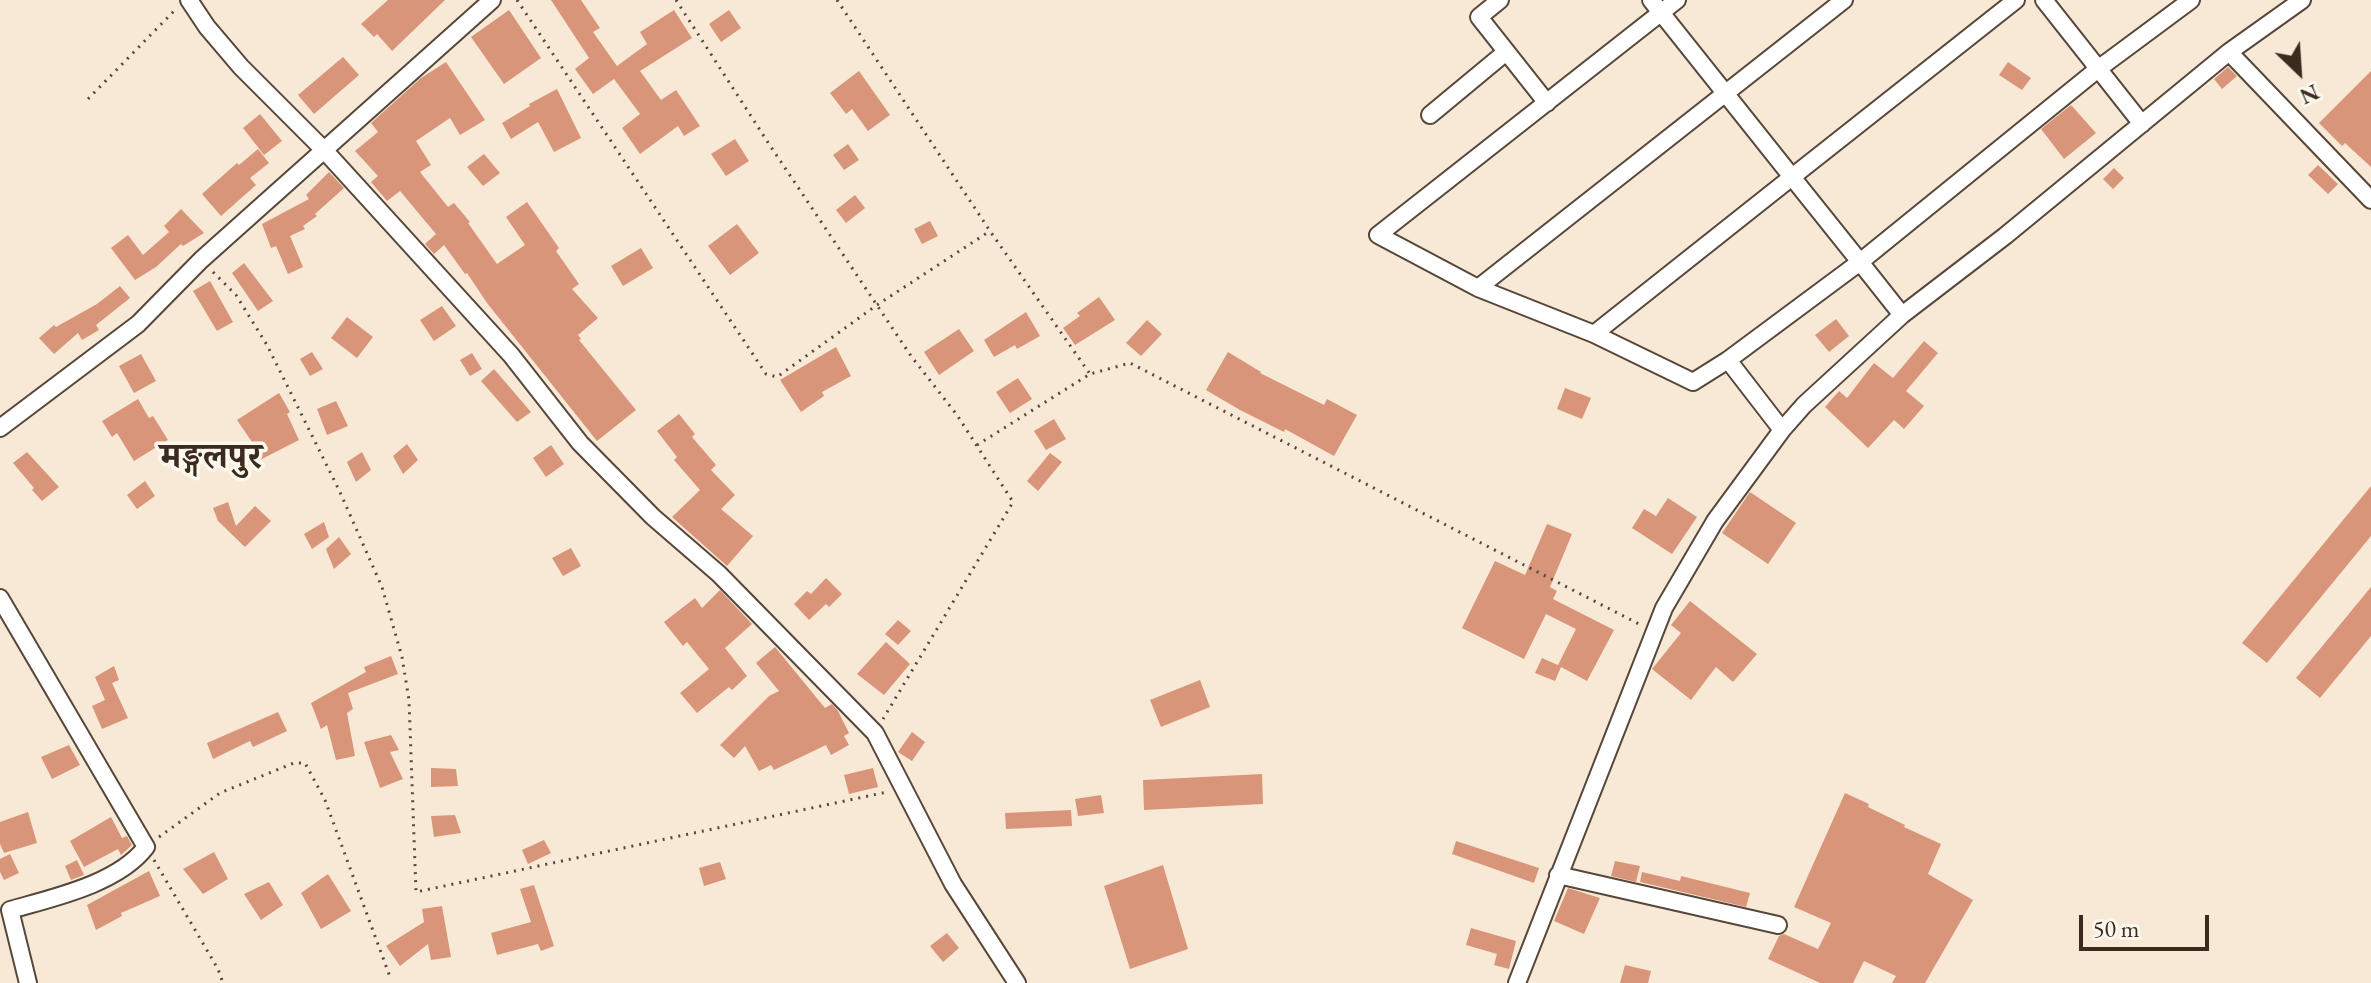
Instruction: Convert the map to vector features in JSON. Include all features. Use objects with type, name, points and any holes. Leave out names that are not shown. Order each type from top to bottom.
[{"type":"street","points":[[187,0],[241,67],[325,151],[511,355],[580,443],[653,517],[719,574],[875,733],[953,884],[1017,983]]},
{"type":"street","points":[[0,428],[138,324],[201,260],[492,0]]},
{"type":"street","points":[[1500,0],[1479,17],[1547,103]]},
{"type":"street","points":[[1677,0],[1656,7],[1547,103],[1378,235],[1478,288],[1594,334],[1693,382],[1728,360],[1860,262],[2098,69],[2191,0]]},
{"type":"street","points":[[1478,288],[1844,0]]},
{"type":"street","points":[[1594,334],[2016,0]]},
{"type":"street","points":[[2044,0],[2142,124]]},
{"type":"street","points":[[1517,983],[1664,608],[1715,521],[1782,430],[1804,405],[1902,315],[2005,236],[2229,52],[2302,0]]},
{"type":"street","points":[[1656,7],[1902,315]]},
{"type":"street","points":[[1430,115],[1506,52]]},
{"type":"street","points":[[2229,52],[2371,200]]},
{"type":"street","points":[[1728,360],[1782,430]]},
{"type":"street","points":[[0,598],[146,847],[137,859],[83,889],[5,911],[28,983]]},
{"type":"street","points":[[1558,875],[1778,925]]},
{"type":"path","points":[[88,99],[187,0]]},
{"type":"path","points":[[517,0],[766,374],[777,377],[877,305],[990,231]]},
{"type":"path","points":[[676,0],[877,305],[977,445],[1013,502],[875,733]]},
{"type":"path","points":[[837,0],[990,231],[1090,374]]},
{"type":"path","points":[[201,260],[236,295],[267,345],[339,490],[382,587],[402,657],[409,700],[416,892],[903,788]]},
{"type":"path","points":[[977,445],[1090,374],[1130,363],[1655,632]]},
{"type":"path","points":[[223,983],[218,969],[146,847],[220,793],[294,763],[305,763],[325,800],[390,977]]},
{"type":"building","points":[[388,0],[445,0],[392,51],[377,34],[374,37],[361,24]]},
{"type":"building","points":[[551,0],[581,0],[600,28],[593,32],[617,66],[647,44],[640,32],[674,10],[692,38],[640,71],[661,100],[676,90],[700,126],[684,136],[678,126],[640,154],[622,128],[640,114],[614,79],[593,94],[575,69],[589,58]]},
{"type":"building","points":[[509,10],[541,58],[504,84],[471,37]]},
{"type":"building","points":[[729,10],[741,28],[721,42],[709,24]]},
{"type":"building","points":[[343,57],[359,75],[314,114],[298,95]]},
{"type":"building","points":[[446,62],[485,120],[460,135],[450,118],[416,141],[431,165],[420,172],[448,207],[454,203],[470,222],[497,264],[525,245],[506,217],[527,202],[559,248],[556,251],[579,284],[572,289],[598,318],[578,335],[579,340],[636,410],[597,441],[444,245],[434,254],[425,244],[436,234],[400,191],[387,201],[371,182],[378,176],[355,151],[378,132],[371,123],[421,78]]},
{"type":"building","points":[[2008,62],[2031,78],[2022,90],[1999,75]]},
{"type":"building","points":[[2228,67],[2237,76],[2222,89],[2214,79]]},
{"type":"building","points":[[859,71],[890,115],[868,131],[852,109],[846,114],[830,93]]},
{"type":"building","points":[[2371,71],[2371,167],[2345,143],[2342,146],[2319,123]]},
{"type":"building","points":[[557,89],[581,138],[554,152],[538,122],[511,139],[502,123]]},
{"type":"building","points":[[2071,105],[2096,133],[2064,159],[2041,129]]},
{"type":"building","points":[[260,114],[282,141],[264,155],[243,128]]},
{"type":"building","points":[[735,139],[749,161],[726,176],[711,154]]},
{"type":"building","points":[[848,144],[859,160],[844,170],[833,155]]},
{"type":"building","points":[[258,149],[269,163],[250,178],[256,185],[221,216],[202,194]]},
{"type":"building","points":[[484,154],[500,173],[483,186],[467,167]]},
{"type":"building","points":[[2318,165],[2338,184],[2328,194],[2308,175]]},
{"type":"building","points":[[2114,168],[2124,178],[2113,189],[2103,179]]},
{"type":"building","points":[[329,172],[344,188],[303,226],[305,229],[290,236],[303,267],[288,274],[276,246],[271,248],[262,224],[309,199],[306,195]]},
{"type":"building","points":[[855,195],[865,208],[846,223],[836,210]]},
{"type":"building","points":[[181,209],[204,233],[183,246],[181,244],[156,267],[135,280],[111,248],[128,235],[143,255],[169,232],[164,226]]},
{"type":"building","points":[[930,221],[938,236],[922,244],[914,229]]},
{"type":"building","points":[[737,224],[759,253],[730,275],[708,246]]},
{"type":"building","points":[[641,248],[653,268],[623,286],[611,266]]},
{"type":"building","points":[[244,263],[273,301],[258,311],[232,273]]},
{"type":"building","points":[[210,281],[233,322],[217,331],[193,291]]},
{"type":"building","points":[[120,286],[130,298],[96,325],[99,330],[82,340],[78,333],[54,354],[39,338],[54,325],[56,327],[97,304]]},
{"type":"building","points":[[1099,297],[1115,320],[1075,345],[1063,328]]},
{"type":"building","points":[[442,306],[456,326],[434,341],[420,320]]},
{"type":"building","points":[[1026,312],[1040,336],[994,357],[984,340]]},
{"type":"building","points":[[347,317],[373,337],[357,358],[331,338]]},
{"type":"building","points":[[1836,319],[1849,336],[1829,352],[1815,335]]},
{"type":"building","points":[[1147,320],[1162,334],[1141,356],[1126,343]]},
{"type":"building","points":[[959,329],[974,351],[939,375],[924,352]]},
{"type":"building","points":[[1924,341],[1938,353],[1906,391],[1924,406],[1904,429],[1894,420],[1868,448],[1825,407],[1839,391],[1847,398],[1874,363],[1893,378]]},
{"type":"building","points":[[836,347],[851,376],[822,392],[824,396],[801,412],[780,380]]},
{"type":"building","points":[[312,352],[323,369],[310,376],[300,359]]},
{"type":"building","points":[[1228,352],[1260,373],[1324,405],[1327,399],[1357,415],[1334,456],[1206,390]]},
{"type":"building","points":[[472,353],[482,369],[470,376],[460,360]]},
{"type":"building","points":[[141,354],[156,381],[134,393],[119,366]]},
{"type":"building","points":[[494,369],[531,412],[517,422],[481,381]]},
{"type":"building","points":[[1018,378],[1032,399],[1010,413],[996,392]]},
{"type":"building","points":[[1565,388],[1591,398],[1582,419],[1557,409]]},
{"type":"building","points":[[279,393],[290,412],[287,414],[299,440],[258,461],[251,446],[254,445],[237,420]]},
{"type":"building","points":[[138,399],[168,440],[134,461],[117,433],[112,437],[102,421]]},
{"type":"building","points":[[336,401],[348,426],[327,435],[317,409]]},
{"type":"building","points":[[679,414],[695,434],[692,437],[716,465],[711,470],[735,495],[721,509],[753,536],[727,566],[672,517],[700,490],[674,460],[677,457],[657,431]]},
{"type":"building","points":[[1054,419],[1066,439],[1046,450],[1034,431]]},
{"type":"building","points":[[407,444],[418,460],[403,474],[393,456]]},
{"type":"building","points":[[551,445],[564,464],[546,477],[533,458]]},
{"type":"building","points":[[27,452],[59,487],[42,501],[13,463]]},
{"type":"building","points":[[362,452],[371,470],[356,482],[347,462]]},
{"type":"building","points":[[1050,453],[1062,462],[1038,491],[1027,481]]},
{"type":"building","points":[[145,481],[155,496],[137,509],[127,495]]},
{"type":"building","points":[[2371,486],[2371,536],[2267,663],[2242,643]]},
{"type":"building","points":[[1750,492],[1796,523],[1768,564],[1722,533]]},
{"type":"building","points":[[1668,498],[1697,517],[1672,554],[1632,528],[1644,509],[1656,516]]},
{"type":"building","points":[[228,502],[236,526],[255,506],[271,521],[245,547],[218,521],[213,508]]},
{"type":"building","points":[[324,522],[329,537],[312,549],[304,534]]},
{"type":"building","points":[[1547,524],[1572,534],[1550,587],[1557,591],[1553,599],[1614,630],[1587,681],[1561,667],[1555,681],[1535,673],[1542,658],[1560,666],[1576,629],[1546,614],[1524,659],[1462,628],[1495,561],[1525,575]]},
{"type":"building","points":[[339,537],[351,554],[334,569],[326,549]]},
{"type":"building","points":[[571,548],[581,566],[563,576],[552,558]]},
{"type":"building","points":[[826,578],[842,594],[809,620],[794,604],[807,591],[811,594]]},
{"type":"building","points":[[2371,587],[2371,636],[2320,698],[2296,678]]},
{"type":"building","points":[[720,590],[752,624],[725,648],[747,676],[697,713],[680,693],[709,669],[687,642],[683,646],[664,622],[695,598],[702,608]]},
{"type":"building","points":[[1690,601],[1757,654],[1733,682],[1716,667],[1691,700],[1652,669],[1681,633],[1671,625]]},
{"type":"building","points":[[898,620],[911,631],[898,645],[885,634]]},
{"type":"building","points":[[886,642],[910,664],[884,695],[857,674]]},
{"type":"building","points":[[775,647],[825,708],[832,704],[838,711],[849,733],[844,736],[849,745],[831,755],[826,745],[774,770],[771,765],[759,771],[745,746],[734,758],[720,745],[769,696],[779,691],[756,663]]},
{"type":"building","points":[[391,656],[398,674],[348,693],[353,709],[347,713],[355,756],[336,760],[327,725],[321,729],[311,703],[366,672],[364,667]]},
{"type":"building","points":[[114,666],[119,680],[112,683],[128,718],[102,729],[92,706],[105,700],[95,677]]},
{"type":"building","points":[[1200,680],[1210,707],[1161,727],[1150,700]]},
{"type":"building","points":[[278,712],[287,731],[253,747],[250,741],[213,759],[207,743]]},
{"type":"building","points":[[912,732],[925,742],[912,761],[898,752]]},
{"type":"building","points":[[391,735],[399,750],[390,752],[403,779],[380,788],[364,742]]},
{"type":"building","points":[[69,745],[80,765],[52,779],[41,757]]},
{"type":"building","points":[[431,768],[456,769],[458,786],[431,787]]},
{"type":"building","points":[[873,768],[878,787],[849,794],[844,775]]},
{"type":"building","points":[[1262,774],[1263,804],[1144,810],[1143,780]]},
{"type":"building","points":[[1845,793],[1941,844],[1928,874],[1973,900],[1925,983],[1892,983],[1896,976],[1864,961],[1853,983],[1820,983],[1768,959],[1779,936],[1784,934],[1818,949],[1831,923],[1794,907]]},
{"type":"building","points":[[1101,795],[1104,813],[1078,816],[1075,799]]},
{"type":"building","points":[[1071,810],[1072,826],[1006,829],[1005,813]]},
{"type":"building","points":[[28,812],[37,843],[4,853],[0,844],[0,822]]},
{"type":"building","points":[[455,815],[461,833],[434,837],[431,816]]},
{"type":"building","points":[[111,817],[122,838],[127,836],[132,845],[121,855],[118,849],[84,867],[70,841]]},
{"type":"building","points":[[544,840],[551,853],[528,864],[522,850]]},
{"type":"building","points":[[1456,841],[1539,868],[1534,883],[1452,854]]},
{"type":"building","points":[[214,852],[228,879],[203,894],[183,869]]},
{"type":"building","points":[[10,854],[19,873],[4,880],[0,872],[0,859]]},
{"type":"building","points":[[77,860],[84,875],[71,880],[65,866]]},
{"type":"building","points":[[1615,861],[1640,866],[1636,882],[1611,876]]},
{"type":"building","points":[[720,862],[726,879],[704,886],[699,868]]},
{"type":"building","points":[[1163,865],[1188,949],[1130,969],[1104,886]]},
{"type":"building","points":[[149,871],[160,896],[121,913],[122,916],[96,930],[87,905]]},
{"type":"building","points":[[1642,872],[1680,881],[1681,876],[1750,893],[1746,907],[1640,882]]},
{"type":"building","points":[[328,874],[351,911],[321,929],[301,893]]},
{"type":"building","points":[[269,882],[283,905],[261,920],[244,894]]},
{"type":"building","points":[[534,885],[554,946],[541,951],[538,944],[497,955],[491,933],[531,922],[520,889]]},
{"type":"building","points":[[1568,888],[1600,898],[1584,934],[1554,921]]},
{"type":"building","points":[[442,906],[451,957],[431,960],[428,944],[400,966],[386,946],[424,922],[422,909]]},
{"type":"building","points":[[1471,928],[1516,941],[1509,969],[1494,965],[1497,954],[1466,945]]},
{"type":"building","points":[[947,933],[959,948],[943,962],[930,946]]},
{"type":"building","points":[[1625,965],[1651,971],[1648,983],[1620,983]]},
{"type":"district","name":"मङ्गलपुर","points":[[211,458]]}]
